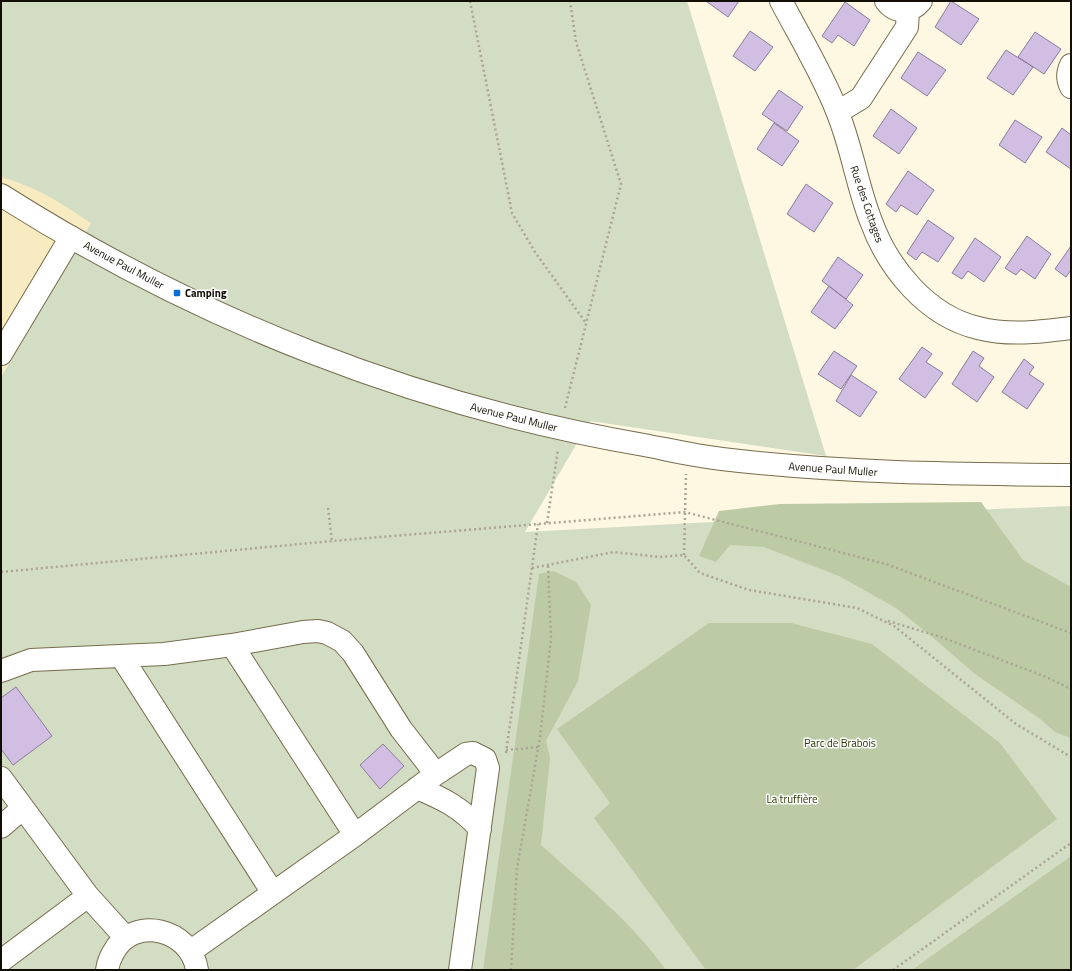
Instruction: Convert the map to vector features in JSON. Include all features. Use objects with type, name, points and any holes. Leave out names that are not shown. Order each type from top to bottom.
[{"type":"main road","name":"Rue des Cottages","points":[[781,1],[838,112],[870,220],[879,242],[889,261],[916,293],[957,321],[977,328],[1019,333],[1071,328]]},
{"type":"main road","points":[[886,1],[890,6],[898,10],[914,6]]},
{"type":"main road","points":[[838,112],[861,98],[907,27],[914,6]]},
{"type":"main road","points":[[1071,65],[1067,73],[1068,81],[1071,87]]},
{"type":"main road","name":"Avenue Paul Muller","points":[[1,195],[71,237],[177,294],[296,346],[393,382],[479,409],[562,423],[687,453],[808,468],[929,474],[1071,474]]},
{"type":"main road","points":[[1,354],[71,237]]},
{"type":"main road","points":[[1,671],[31,660],[164,654],[232,646],[303,632],[318,631],[328,633],[342,641],[353,653],[401,729],[436,774]]},
{"type":"main road","points":[[232,646],[355,835]]},
{"type":"main road","points":[[121,656],[273,893]]},
{"type":"main road","points":[[107,970],[113,952],[126,938],[137,932],[149,930],[161,931],[182,941],[194,960],[273,893],[355,835],[436,774],[466,754],[473,753],[485,759],[488,768],[460,970]]},
{"type":"main road","points":[[1,778],[88,896],[126,938]]},
{"type":"main road","points":[[417,788],[436,796],[467,814],[480,829]]},
{"type":"main road","points":[[1,827],[24,808]]},
{"type":"main road","points":[[1,961],[88,896]]},
{"type":"path","points":[[470,1],[512,214],[535,252],[586,323]]},
{"type":"path","points":[[547,523],[562,423],[621,184],[576,42],[570,1]]},
{"type":"path","points":[[687,453],[684,555],[700,573],[749,590],[857,608],[882,620],[894,626],[1016,724],[1071,757]]},
{"type":"path","points":[[328,508],[332,541]]},
{"type":"path","points":[[1,572],[332,541],[685,512],[886,564],[1071,633]]},
{"type":"path","points":[[505,757],[538,524]]},
{"type":"path","points":[[532,568],[614,552],[660,557],[684,555]]},
{"type":"path","points":[[512,970],[517,868],[539,748],[551,638],[548,565]]},
{"type":"path","points":[[882,620],[942,637],[1046,677],[1071,689]]},
{"type":"path","points":[[506,750],[539,748]]},
{"type":"path","points":[[893,970],[1071,843]]},
{"type":"shaded area","points":[[1,177],[28,185],[53,197],[91,223],[1,376]]},
{"type":"green space","name":"Parc de Brabois","points":[[1,1],[687,1],[826,456],[590,421],[525,532],[842,515],[1071,506],[1071,970],[1,970],[1,377],[91,223],[38,191],[1,177]]},
{"type":"green space","points":[[981,502],[1023,560],[1071,587],[1071,738],[1055,732],[1039,718],[975,674],[896,608],[839,576],[764,547],[730,545],[716,562],[699,556],[719,511],[780,504]]},
{"type":"green space","points":[[554,571],[576,582],[591,605],[578,681],[546,741],[550,758],[541,845],[623,920],[653,952],[666,970],[483,970],[539,574]]},
{"type":"green space","name":"La truffière","points":[[709,623],[791,623],[872,644],[1000,743],[1057,819],[853,970],[706,970],[594,818],[610,803],[557,729]]},
{"type":"green space","points":[[1071,856],[1071,970],[912,970]]},
{"type":"building","points":[[706,1],[739,1],[728,17]]},
{"type":"building","points":[[951,1],[979,19],[961,45],[935,27]]},
{"type":"building","points":[[845,2],[870,20],[854,46],[838,35],[832,43],[822,36]]},
{"type":"building","points":[[750,31],[773,47],[755,71],[733,56]]},
{"type":"building","points":[[1035,32],[1061,49],[1044,74],[1018,57]]},
{"type":"building","points":[[1006,50],[1033,67],[1013,95],[987,78]]},
{"type":"building","points":[[918,52],[946,70],[927,96],[901,78]]},
{"type":"building","points":[[779,90],[803,107],[787,131],[762,114]]},
{"type":"building","points":[[891,109],[917,128],[899,154],[873,136]]},
{"type":"building","points":[[1015,120],[1042,137],[1025,163],[999,145]]},
{"type":"building","points":[[774,123],[799,141],[782,166],[757,149]]},
{"type":"building","points":[[1062,128],[1071,135],[1071,169],[1046,152]]},
{"type":"building","points":[[908,171],[934,190],[917,215],[901,205],[896,212],[886,204]]},
{"type":"building","points":[[806,184],[833,203],[814,232],[787,214]]},
{"type":"building","points":[[928,220],[954,238],[938,262],[922,252],[916,260],[907,253]]},
{"type":"building","points":[[1027,236],[1051,254],[1035,279],[1021,269],[1016,275],[1005,268]]},
{"type":"building","points":[[975,238],[1001,257],[984,282],[968,271],[962,279],[952,273]]},
{"type":"building","points":[[1071,246],[1071,270],[1066,277],[1055,269]]},
{"type":"building","points":[[838,257],[863,275],[846,299],[822,281]]},
{"type":"building","points":[[829,286],[853,305],[835,329],[811,312]]},
{"type":"building","points":[[922,347],[932,354],[926,362],[943,373],[925,398],[899,379]]},
{"type":"building","points":[[834,351],[857,366],[841,389],[818,374]]},
{"type":"building","points":[[973,351],[984,358],[979,366],[994,377],[977,402],[952,384]]},
{"type":"building","points":[[1024,359],[1034,367],[1029,374],[1044,384],[1027,409],[1002,392]]},
{"type":"building","points":[[851,375],[877,392],[860,417],[836,401]]},
{"type":"building","points":[[16,687],[52,736],[13,765],[1,749],[1,698]]},
{"type":"building","points":[[383,744],[404,766],[380,789],[360,765]]},
{"type":"place","name":"Camping","points":[[177,293]]}]
